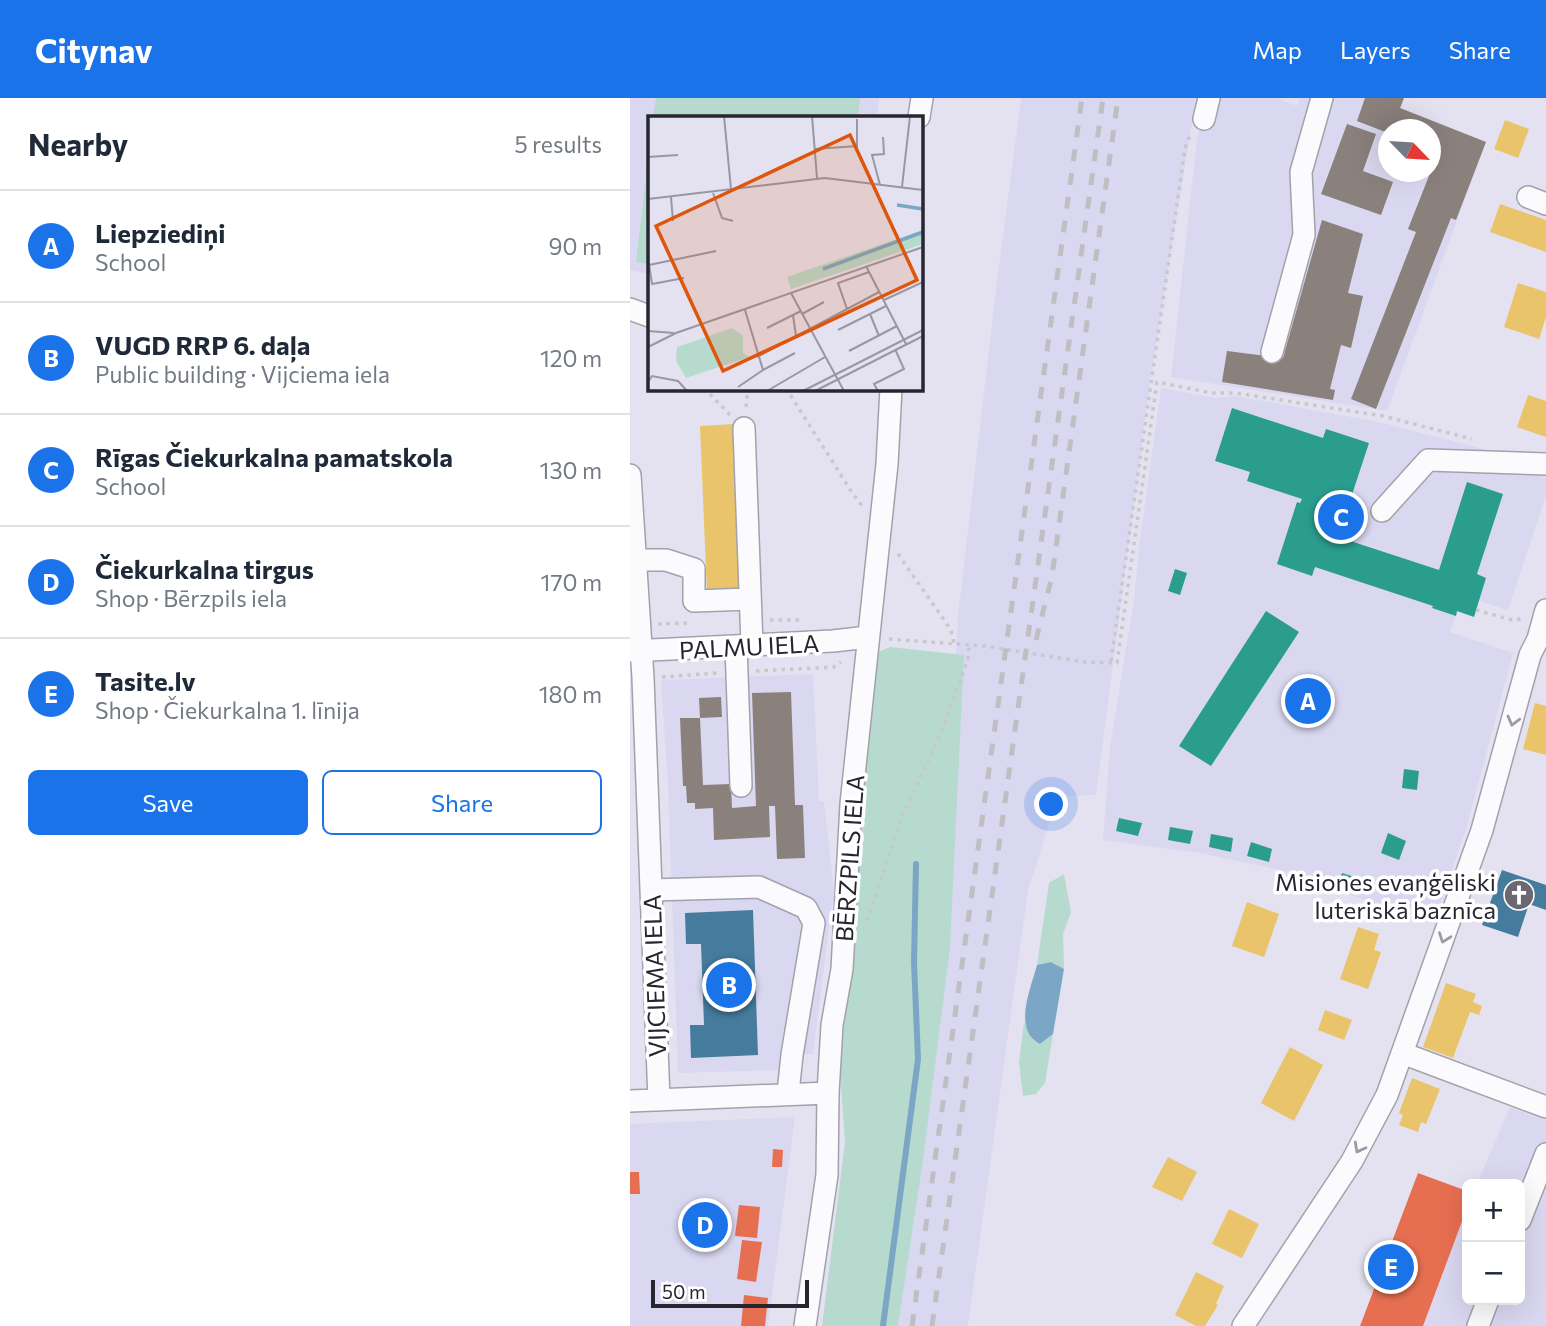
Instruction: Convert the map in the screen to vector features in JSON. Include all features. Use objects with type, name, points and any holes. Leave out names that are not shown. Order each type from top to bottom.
[{"type":"street","points":[[919,116],[922,98]]},
{"type":"street","points":[[1272,352],[1304,235],[1301,172],[1322,98]]},
{"type":"street","points":[[630,309],[648,316]]},
{"type":"street","name":"BĒRZPILS IELA","points":[[806,1326],[827,1175],[832,1025],[842,969],[851,804],[887,464],[891,390]]},
{"type":"street","points":[[741,786],[744,646],[750,599],[744,428]]},
{"type":"street","points":[[1382,511],[1428,460],[1546,464]]},
{"type":"street","name":"VIJCIEMA IELA","points":[[630,475],[635,651],[651,890],[659,1100]]},
{"type":"street","points":[[634,560],[665,551],[694,569],[694,600],[750,599]]},
{"type":"street","points":[[1243,1326],[1352,1161],[1387,1095],[1482,830],[1530,655],[1538,639],[1546,610]]},
{"type":"street","name":"PALMU IELA","points":[[635,651],[869,638]]},
{"type":"street","points":[[651,890],[760,887],[806,908],[814,923],[788,1093]]},
{"type":"street","points":[[1402,1053],[1546,1107]]},
{"type":"street","points":[[630,1101],[828,1093]]},
{"type":"street","points":[[1525,1207],[1546,1154]]},
{"type":"street","points":[[1478,1326],[1487,1305]]},
{"type":"path","points":[[1111,662],[1185,148],[1206,108]]},
{"type":"path","points":[[869,638],[969,645],[1086,662],[1117,663],[1157,382],[1212,393],[1236,393],[1383,416],[1472,439]]},
{"type":"path","points":[[706,390],[744,428]]},
{"type":"path","points":[[1476,610],[1512,620],[1524,618]]},
{"type":"path","points":[[866,923],[903,814],[937,741],[961,679],[969,645]]},
{"type":"shaded area","points":[[630,98],[879,98],[877,116],[648,116],[648,274],[630,270]]},
{"type":"shaded area","points":[[1021,98],[1196,98],[1150,381],[1096,795],[1058,796],[1028,890],[968,1326],[898,1326],[933,1052],[958,616]]},
{"type":"shaded area","points":[[1211,98],[1276,98],[1297,106],[1300,98],[1404,98],[1401,108],[1428,119],[1378,119],[1378,182],[1441,182],[1441,124],[1486,142],[1387,411],[1171,377],[1197,138]]},
{"type":"shaded area","points":[[1161,388],[1215,398],[1236,396],[1379,422],[1522,459],[1525,472],[1546,478],[1546,495],[1508,610],[1479,601],[1474,617],[1457,612],[1450,632],[1513,653],[1467,826],[1434,924],[1276,869],[1200,853],[1103,840],[1110,747],[1134,599]]},
{"type":"shaded area","points":[[813,674],[819,801],[824,801],[834,890],[813,1054],[784,1055],[779,1070],[678,1073],[668,784],[661,680]]},
{"type":"shaded area","points":[[1510,1107],[1546,1121],[1546,1326],[1423,1326],[1462,1221],[1462,1305],[1525,1305],[1525,1179],[1479,1179]]},
{"type":"shaded area","points":[[795,1117],[768,1326],[630,1326],[630,1124]]},
{"type":"green space","points":[[656,98],[860,98],[858,116],[653,116]]},
{"type":"green space","points":[[648,160],[648,264],[636,262]]},
{"type":"green space","points":[[890,647],[964,655],[950,947],[924,1153],[898,1326],[822,1326],[845,1142],[839,1060],[856,915],[860,828],[878,652]]},
{"type":"green space","points":[[1064,874],[1071,912],[1063,934],[1064,969],[1051,962],[1037,965],[1049,883]]},
{"type":"green space","points":[[1024,1022],[1033,1040],[1040,1044],[1053,1034],[1045,1083],[1036,1094],[1023,1096],[1019,1063]]},
{"type":"water","points":[[1051,962],[1064,969],[1053,1034],[1040,1044],[1032,1038],[1027,1029],[1026,1008],[1037,965]]},
{"type":"building: Homes","points":[[1505,120],[1529,129],[1518,158],[1494,149]]},
{"type":"building: Homes","points":[[1500,204],[1546,220],[1546,252],[1490,232]]},
{"type":"building: Homes","points":[[1518,283],[1546,292],[1546,317],[1539,339],[1504,327]]},
{"type":"building: Homes","points":[[1528,395],[1546,401],[1546,437],[1517,427]]},
{"type":"building: Homes","points":[[735,424],[741,592],[707,593],[700,426]]},
{"type":"building: Homes","points":[[1535,703],[1546,706],[1546,755],[1523,749]]},
{"type":"building: Homes","points":[[1247,902],[1279,914],[1264,957],[1232,946]]},
{"type":"building: Homes","points":[[1358,927],[1379,934],[1374,950],[1381,952],[1368,989],[1340,979]]},
{"type":"building: Homes","points":[[1446,983],[1476,994],[1473,1002],[1482,1006],[1479,1015],[1470,1012],[1453,1058],[1423,1047]]},
{"type":"building: Homes","points":[[1325,1010],[1352,1020],[1344,1040],[1318,1030]]},
{"type":"building: Homes","points":[[1290,1047],[1323,1065],[1294,1121],[1261,1103]]},
{"type":"building: Homes","points":[[1412,1078],[1440,1089],[1426,1124],[1421,1122],[1418,1132],[1399,1125],[1403,1115],[1399,1113]]},
{"type":"building: Homes","points":[[1168,1157],[1197,1172],[1182,1201],[1152,1187]]},
{"type":"building: Homes","points":[[1229,1209],[1259,1224],[1242,1258],[1212,1244]]},
{"type":"building: Homes","points":[[1196,1272],[1224,1286],[1216,1304],[1218,1305],[1205,1326],[1196,1326],[1175,1315]]},
{"type":"building: Shops","points":[[773,1149],[783,1150],[782,1167],[772,1167]]},
{"type":"building: Shops","points":[[630,1172],[639,1172],[640,1194],[630,1194]]},
{"type":"building: Shops","points":[[1418,1173],[1462,1189],[1462,1221],[1423,1326],[1360,1326]]},
{"type":"building: Shops","points":[[739,1205],[760,1207],[757,1238],[735,1236]]},
{"type":"building: Shops","points":[[742,1240],[762,1242],[756,1282],[737,1279]]},
{"type":"building: Shops","points":[[744,1295],[768,1298],[765,1326],[741,1326]]},
{"type":"building: Schools","points":[[1232,408],[1323,438],[1326,429],[1369,443],[1345,516],[1333,512],[1326,533],[1439,570],[1467,482],[1503,494],[1477,574],[1486,578],[1474,617],[1457,611],[1456,616],[1315,567],[1312,576],[1277,564],[1297,502],[1300,503],[1302,499],[1247,481],[1250,472],[1215,461]]},
{"type":"building: Schools","points":[[1175,569],[1187,573],[1180,595],[1168,591]]},
{"type":"building: Schools","points":[[1266,611],[1299,632],[1211,766],[1179,746]]},
{"type":"building: Schools","points":[[1404,769],[1419,771],[1417,790],[1402,788]]},
{"type":"building: Schools","points":[[1119,818],[1142,823],[1138,836],[1116,831]]},
{"type":"building: Schools","points":[[1170,827],[1193,831],[1190,844],[1168,840]]},
{"type":"building: Schools","points":[[1388,833],[1406,841],[1399,860],[1381,853]]},
{"type":"building: Schools","points":[[1211,834],[1233,838],[1231,852],[1209,847]]},
{"type":"building: Schools","points":[[1251,842],[1272,849],[1269,862],[1247,856]]},
{"type":"building: Schools","points":[[1342,873],[1364,880],[1360,892],[1338,886]]},
{"type":"building: Public","name":"Misiones evaņģēliski luteriskā baznīca","points":[[1502,870],[1546,885],[1546,910],[1529,904],[1518,937],[1482,925]]},
{"type":"building: Public","points":[[753,910],[758,1055],[691,1058],[690,1025],[704,1025],[701,944],[686,944],[685,913]]},
{"type":"building: Industry","points":[[1365,98],[1404,98],[1400,108],[1428,119],[1378,119],[1378,129],[1357,121]]},
{"type":"building: Industry","points":[[1347,124],[1376,134],[1363,171],[1378,176],[1378,182],[1393,182],[1381,215],[1321,194]]},
{"type":"building: Industry","points":[[1441,124],[1486,142],[1456,220],[1451,218],[1376,409],[1351,399],[1416,232],[1408,229],[1427,182],[1441,182]]},
{"type":"building: Industry","points":[[1322,220],[1363,234],[1348,293],[1363,296],[1351,348],[1341,345],[1330,389],[1335,390],[1333,400],[1222,382],[1227,351],[1283,358]]},
{"type":"building: Industry","points":[[791,692],[795,805],[803,805],[805,858],[777,859],[775,806],[769,806],[770,837],[714,840],[713,808],[695,809],[695,803],[687,803],[686,786],[683,786],[680,718],[700,718],[703,785],[731,784],[732,808],[756,806],[752,693]]},
{"type":"building: Industry","points":[[721,697],[722,717],[700,718],[699,698]]},
{"type":"waterway","points":[[883,1326],[918,1059],[914,962],[916,864]]},
{"type":"railway","points":[[912,1326],[1082,98]]},
{"type":"railway","points":[[932,1326],[1103,98]]},
{"type":"railway","points":[[1036,640],[1052,576],[1118,98]]},
{"type":"place","name":"Rīgas Čiekurkalna pamatskola","points":[[1341,517]]},
{"type":"place","name":"Liepziediņi","points":[[1308,701]]},
{"type":"place","name":"Misiones evaņģēliski luteriskā baznīca","points":[[1519,895]]},
{"type":"place","name":"VUGD RRP 6. daļa","points":[[729,985]]},
{"type":"place","name":"Čiekurkalna tirgus","points":[[705,1225]]},
{"type":"place","name":"Tasite.lv","points":[[1391,1267]]}]
